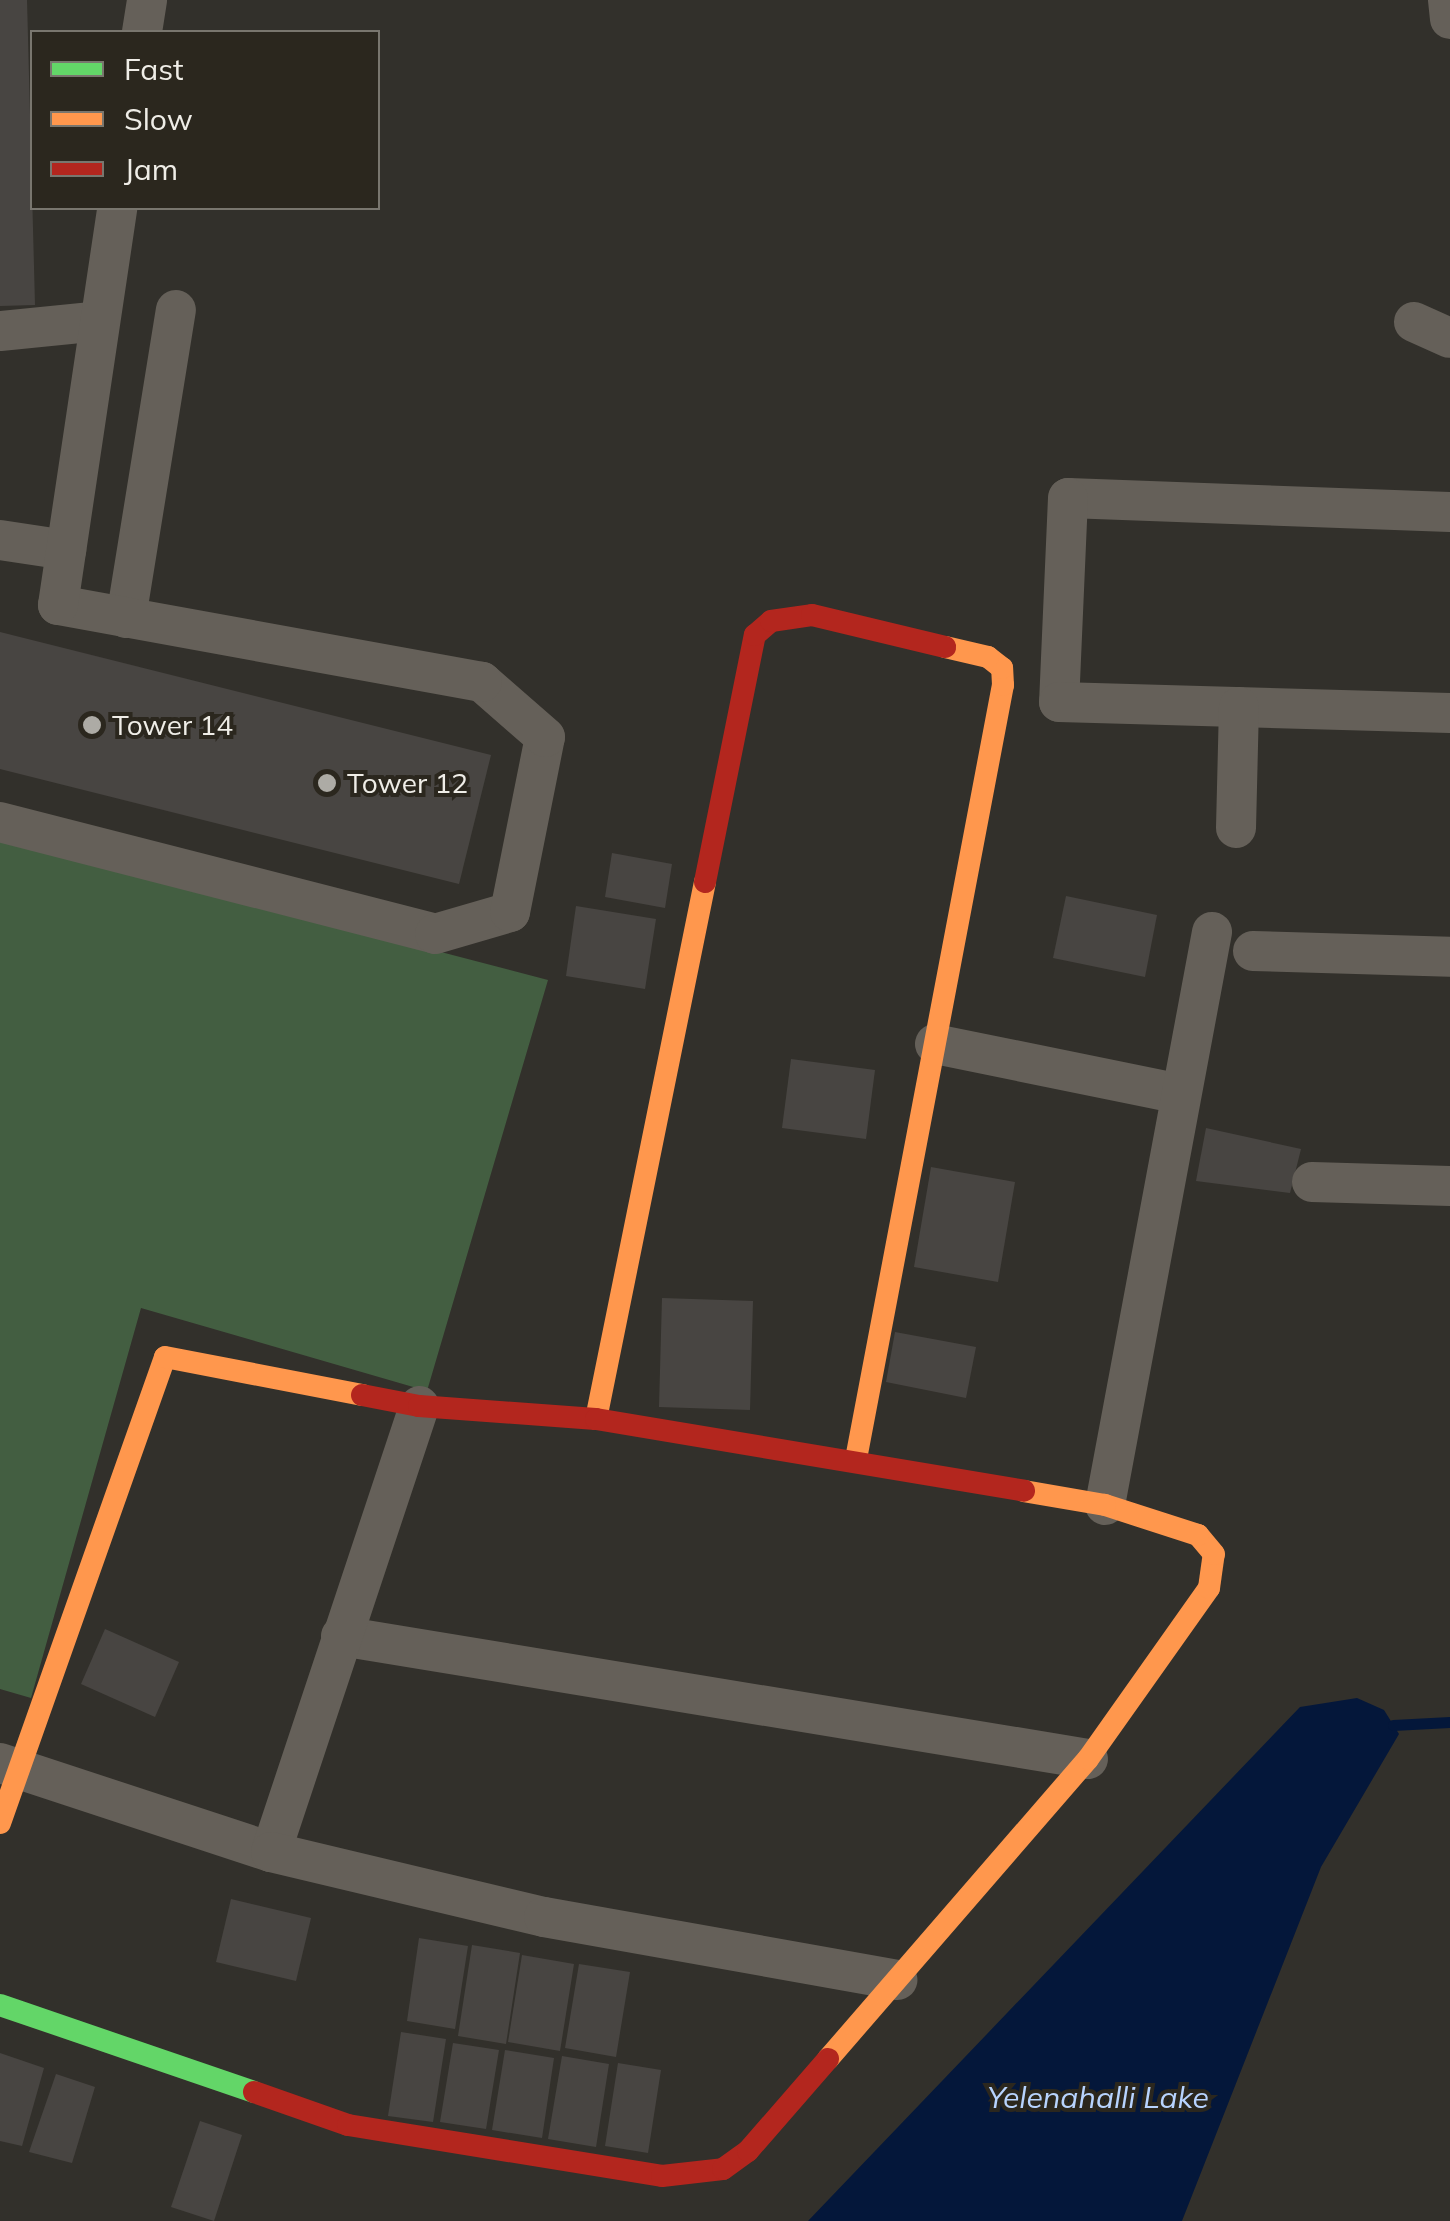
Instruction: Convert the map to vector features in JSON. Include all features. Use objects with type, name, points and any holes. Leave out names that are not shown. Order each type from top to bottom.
[{"type":"street","points":[[142,30],[147,0]]},
{"type":"street","points":[[1448,0],[1450,20]]},
{"type":"street","points":[[0,822],[434,934],[510,912],[545,737],[482,682],[58,605],[117,210]]},
{"type":"street","points":[[126,618],[176,310]]},
{"type":"street","points":[[0,331],[100,321]]},
{"type":"street","points":[[1450,512],[1068,498],[1059,702],[1450,713]]},
{"type":"street","points":[[0,540],[66,550]]},
{"type":"street","points":[[596,1419],[754,636],[771,621],[812,616],[988,657],[1002,668],[856,1459]]},
{"type":"street","points":[[1236,828],[1238,707]]},
{"type":"street","points":[[1105,1506],[1212,932]]},
{"type":"street","points":[[1253,951],[1450,957]]},
{"type":"street","points":[[935,1044],[1181,1094]]},
{"type":"street","points":[[1312,1182],[1450,1186]]},
{"type":"street","points":[[0,1823],[10,1767],[165,1357],[419,1406],[596,1419],[856,1459],[1105,1506],[1198,1535],[1214,1554],[1209,1588],[1088,1759],[748,2151],[722,2169],[694,2176],[348,2125],[0,2005]]},
{"type":"street","points":[[271,1852],[419,1406]]},
{"type":"street","points":[[341,1636],[1088,1759]]},
{"type":"street","points":[[10,1767],[271,1852],[544,1917],[897,1980]]},
{"type":"green space","points":[[0,837],[548,980],[427,1391],[141,1308],[31,1698],[0,1689]]},
{"type":"water","name":"Yelenahalli Lake","points":[[1357,1698],[1384,1710],[1399,1734],[1321,1867],[1182,2221],[808,2221],[1300,1707]]},
{"type":"building","points":[[0,0],[27,0],[35,305],[0,306]]},
{"type":"building","name":"Tower 12","points":[[0,632],[491,755],[459,884],[0,769]]},
{"type":"building","points":[[612,853],[672,864],[665,908],[605,897]]},
{"type":"building","points":[[1066,896],[1157,915],[1145,977],[1053,958]]},
{"type":"building","points":[[576,906],[656,919],[645,989],[566,976]]},
{"type":"building","points":[[791,1059],[875,1070],[866,1139],[782,1128]]},
{"type":"building","points":[[1206,1128],[1301,1149],[1290,1193],[1196,1181]]},
{"type":"building","points":[[931,1167],[1015,1182],[998,1282],[914,1267]]},
{"type":"building","points":[[662,1298],[753,1301],[750,1410],[659,1407]]},
{"type":"building","points":[[895,1332],[976,1347],[966,1398],[886,1382]]},
{"type":"building","points":[[105,1629],[179,1662],[155,1717],[81,1684]]},
{"type":"building","points":[[231,1899],[311,1918],[296,1981],[216,1962]]},
{"type":"building","points":[[419,1938],[468,1946],[455,2029],[407,2021]]},
{"type":"building","points":[[472,1945],[520,1953],[506,2044],[458,2036]]},
{"type":"building","points":[[522,1955],[574,1964],[560,2051],[508,2042]]},
{"type":"building","points":[[579,1964],[630,1972],[616,2057],[565,2048]]},
{"type":"building","points":[[401,2032],[446,2039],[433,2122],[388,2116]]},
{"type":"building","points":[[453,2043],[499,2050],[486,2129],[440,2122]]},
{"type":"building","points":[[505,2050],[554,2058],[542,2138],[492,2130]]},
{"type":"building","points":[[0,2053],[44,2068],[22,2146],[0,2141]]},
{"type":"building","points":[[562,2056],[609,2064],[596,2147],[548,2139]]},
{"type":"building","points":[[618,2063],[661,2070],[648,2153],[605,2146]]},
{"type":"building","points":[[56,2074],[95,2087],[72,2163],[29,2152]]},
{"type":"building","points":[[200,2121],[242,2135],[214,2221],[171,2207]]},
{"type":"waterway","points":[[1393,1725],[1450,1722]]},
{"type":"traffic: fast","points":[[0,2005],[254,2092]]},
{"type":"traffic: slow","points":[[856,1459],[1003,685],[1002,668],[988,657],[945,647]]},
{"type":"traffic: slow","points":[[596,1419],[705,882]]},
{"type":"traffic: slow","points":[[0,1823],[165,1357],[362,1395]]},
{"type":"traffic: slow","points":[[828,2059],[1088,1759],[1209,1588],[1214,1554],[1198,1535],[1105,1505],[1024,1491]]},
{"type":"traffic: jam","points":[[705,882],[755,635],[771,621],[812,615],[945,647]]},
{"type":"traffic: jam","points":[[362,1395],[419,1406],[596,1419],[1024,1491]]},
{"type":"traffic: jam","points":[[254,2092],[348,2125],[662,2176],[723,2169],[748,2151],[828,2059]]},
{"type":"place","name":"Tower 14","points":[[92,725]]},
{"type":"place","name":"Tower 12","points":[[327,783]]}]
